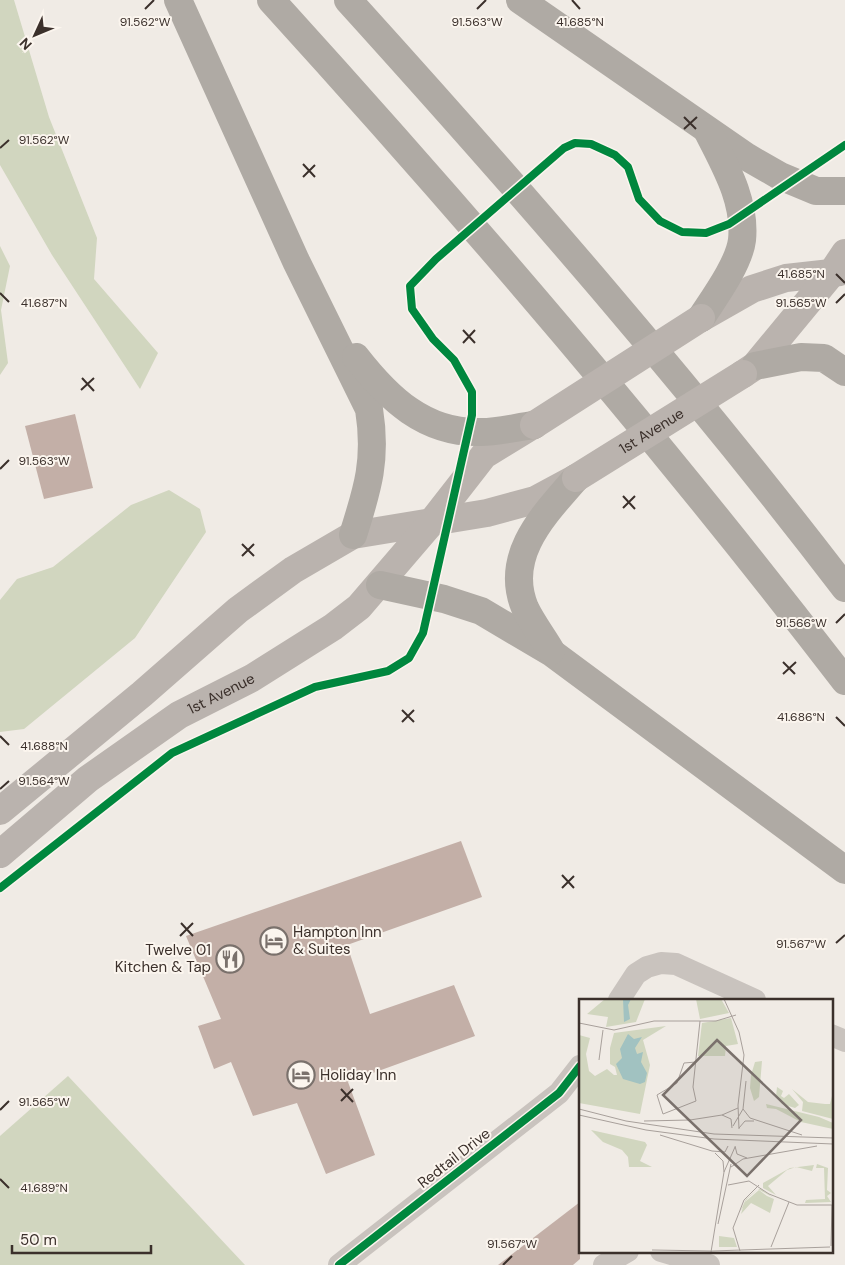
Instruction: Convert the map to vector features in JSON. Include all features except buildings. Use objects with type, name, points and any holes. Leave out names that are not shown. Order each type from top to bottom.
[{"type":"highway","points":[[178,0],[322,315],[369,409],[373,434],[373,465],[353,535]]},
{"type":"highway","points":[[271,0],[405,148],[579,349],[752,560],[845,681]]},
{"type":"highway","points":[[348,0],[558,237],[723,434],[845,588]]},
{"type":"highway","points":[[520,0],[707,130],[780,176],[816,191],[845,190]]},
{"type":"highway","points":[[701,318],[727,277],[742,242],[742,221],[735,186],[707,130]]},
{"type":"highway","points":[[322,315],[376,384],[401,406],[430,424],[453,430],[482,432],[534,424]]},
{"type":"highway","points":[[749,370],[801,357],[824,358],[845,372]]},
{"type":"highway","points":[[552,653],[525,607],[520,584],[522,557],[534,527],[576,478]]},
{"type":"highway","points":[[380,585],[444,599],[481,611],[552,653],[845,870]]},
{"type":"main road","name":"1st Avenue","points":[[0,854],[95,774],[179,715],[252,678],[334,627],[359,607],[380,585],[431,523],[484,455],[701,318],[752,289],[786,278],[840,266]]},
{"type":"main road","name":"1st Avenue","points":[[0,810],[142,694],[238,610],[293,570],[353,535],[487,513],[536,500],[576,478],[749,370],[840,266]]},
{"type":"street","points":[[623,992],[636,974],[647,967],[661,963],[676,964],[753,999]]},
{"type":"street","points":[[832,1035],[845,1041]]},
{"type":"street","name":"Redtail Drive","points":[[344,1264],[559,1093],[579,1067]]},
{"type":"street","points":[[604,1265],[626,1252]]},
{"type":"street","points":[[664,1252],[709,1265]]},
{"type":"green space","points":[[0,0],[14,0],[49,117],[97,238],[94,279],[158,353],[140,389],[52,255],[0,165]]},
{"type":"green space","points":[[0,246],[10,266],[1,310],[8,363],[0,375]]},
{"type":"green space","points":[[169,490],[200,509],[206,532],[135,638],[24,729],[0,732],[0,600],[17,579],[53,567],[131,505]]},
{"type":"green space","points":[[68,1076],[245,1265],[0,1265],[0,1136]]},
{"type":"cycle path","points":[[0,888],[172,753],[315,687],[388,671],[409,658],[423,633],[472,415],[472,392],[454,360],[433,339],[412,309],[410,286],[436,259],[564,148],[575,143],[591,144],[615,155],[628,167],[639,199],[660,221],[682,232],[706,233],[729,224],[845,145]]},
{"type":"cycle path","points":[[339,1265],[559,1093],[579,1067]]},
{"type":"place","name":"Hampton Inn & Suites","points":[[274,941]]},
{"type":"place","name":"Twelve 01 Kitchen & Tap","points":[[230,959]]},
{"type":"place","name":"Holiday Inn","points":[[301,1075]]}]
